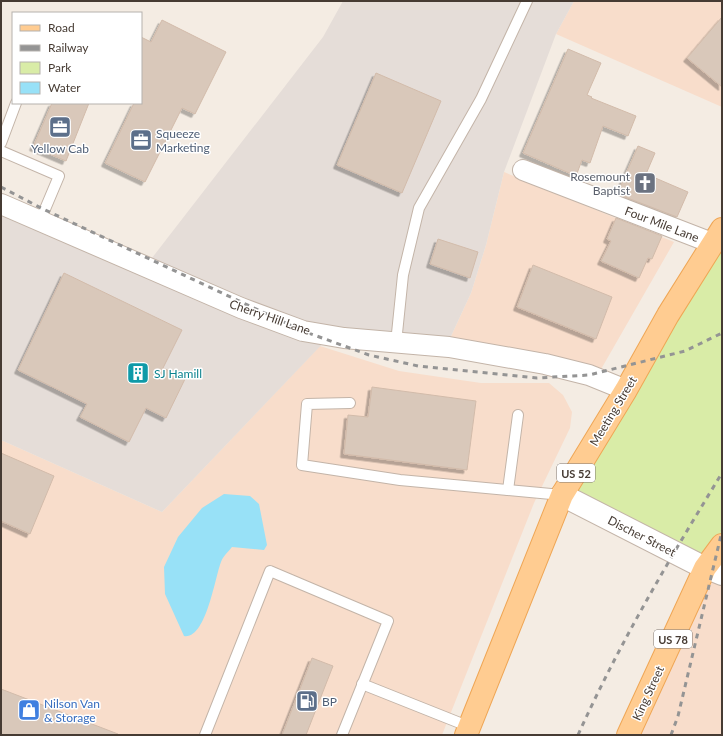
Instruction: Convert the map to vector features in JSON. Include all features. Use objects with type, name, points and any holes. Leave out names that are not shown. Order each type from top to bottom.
[{"type":"main road","name":"Meeting Street","points":[[468,731],[562,495],[626,390],[668,315],[717,236]]},
{"type":"main road","name":"King Street","points":[[628,735],[714,572],[722,545]]},
{"type":"street","name":"Four Mile Lane","points":[[523,170],[717,236]]},
{"type":"street","name":"Cherry Hill Lane","points":[[1,204],[241,308],[303,331],[449,347],[545,364],[590,375],[626,390]]},
{"type":"street","name":"Discher Street","points":[[562,495],[714,572]]},
{"type":"lane","points":[[396,342],[403,275],[419,208],[481,99],[527,1]]},
{"type":"lane","points":[[1,143],[16,104]]},
{"type":"lane","points":[[1,151],[59,176],[40,221]]},
{"type":"lane","points":[[350,403],[307,404],[302,465],[400,480],[562,495]]},
{"type":"lane","points":[[508,490],[518,415]]},
{"type":"lane","points":[[205,735],[270,571],[388,621],[342,735]]},
{"type":"lane","points":[[362,684],[468,731]]},
{"type":"shaded area","points":[[343,1],[574,1],[556,34],[504,172],[486,245],[471,293],[446,347],[330,336],[162,512],[1,440],[1,204],[145,267],[323,37]]},
{"type":"shaded area","points":[[574,1],[722,1],[722,107],[556,34]]},
{"type":"shaded area","points":[[504,172],[674,242],[596,378],[446,347],[471,293],[486,245]]},
{"type":"shaded area","points":[[320,346],[399,371],[481,383],[549,383],[563,395],[572,412],[570,428],[534,503],[442,735],[1,735],[1,440],[162,512]]},
{"type":"shaded area","points":[[722,545],[722,735],[629,735]]},
{"type":"green space","points":[[722,229],[722,545],[705,568],[562,495]]},
{"type":"water","points":[[224,494],[250,496],[259,504],[267,545],[264,550],[232,547],[221,562],[204,618],[192,635],[184,636],[165,594],[164,567],[178,537],[202,508]]},
{"type":"building","points":[[722,17],[722,87],[687,58]]},
{"type":"building","points":[[162,20],[226,52],[195,114],[182,108],[145,182],[105,163],[134,104],[142,104],[142,38],[151,42]]},
{"type":"building","points":[[568,49],[601,63],[587,95],[636,116],[628,136],[603,126],[590,163],[582,160],[576,176],[523,153]]},
{"type":"building","points":[[376,73],[441,101],[402,193],[337,165]]},
{"type":"building","name":"Yellow Cab","points":[[52,104],[89,104],[66,161],[33,147]]},
{"type":"building","name":"Rosemount Baptist","points":[[638,146],[655,153],[646,174],[688,192],[677,217],[617,194]]},
{"type":"building","points":[[616,218],[662,236],[652,259],[648,258],[639,278],[601,261],[611,241],[607,239]]},
{"type":"building","points":[[438,239],[478,252],[470,278],[430,264]]},
{"type":"building","points":[[533,265],[612,297],[596,339],[517,307]]},
{"type":"building","points":[[64,273],[182,330],[163,368],[185,379],[166,418],[146,408],[129,442],[80,417],[87,404],[18,370]]},
{"type":"building","points":[[372,387],[476,401],[467,470],[344,454],[348,415],[368,417]]},
{"type":"building","points":[[1,453],[54,476],[30,534],[1,521]]},
{"type":"building","name":"BP","points":[[312,658],[333,666],[306,735],[282,735]]},
{"type":"building","name":"Nilson Van & Storage","points":[[1,689],[118,734],[118,735],[1,735]]},
{"type":"railway","points":[[1,187],[41,208],[303,331],[369,355],[418,366],[537,378],[589,375],[685,351],[722,333]]},
{"type":"railway","points":[[578,735],[610,668],[646,602],[722,473]]},
{"type":"railway","points":[[671,735],[678,716],[722,531]]},
{"type":"place","name":"Yellow Cab","points":[[60,127]]},
{"type":"place","name":"Squeeze Marketing","points":[[141,140]]},
{"type":"place","name":"Rosemount Baptist","points":[[645,183]]},
{"type":"place","name":"SJ Hamill","points":[[138,373]]},
{"type":"place","name":"BP","points":[[307,701]]},
{"type":"place","name":"Nilson Van & Storage","points":[[29,710]]}]
